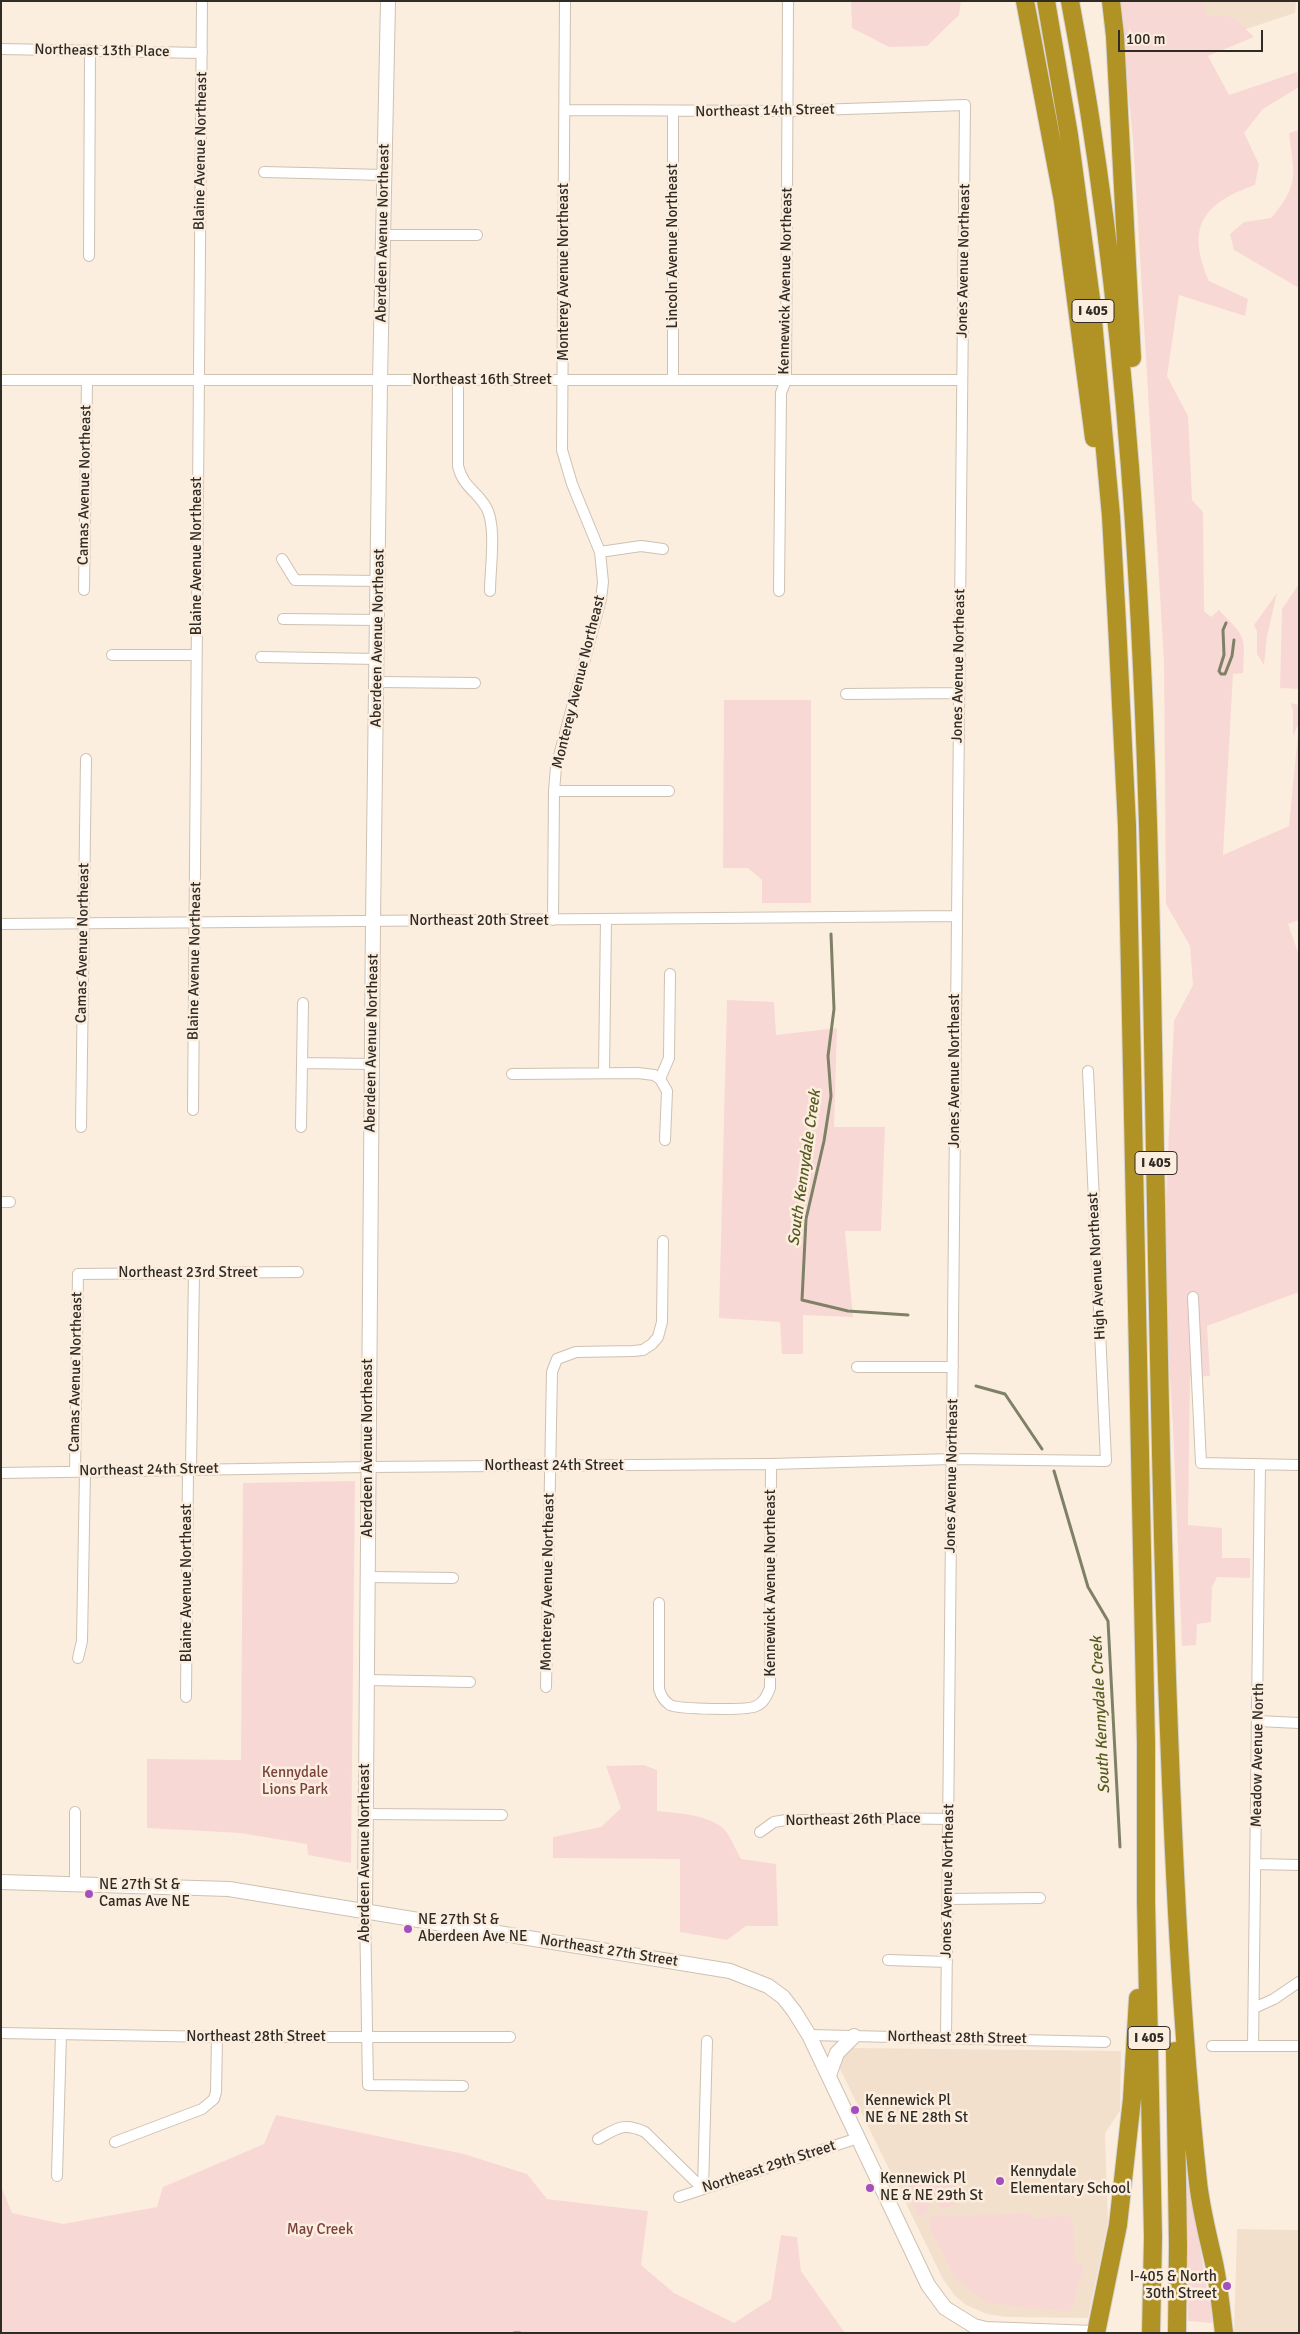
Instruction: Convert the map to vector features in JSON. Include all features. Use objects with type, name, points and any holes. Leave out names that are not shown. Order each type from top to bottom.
[{"type":"highway","points":[[1025,1],[1063,201],[1117,624]]},
{"type":"highway","name":"I 405","points":[[1046,1],[1069,135],[1092,299],[1111,516],[1127,816],[1146,1743],[1146,1901],[1153,2237],[1152,2333]]},
{"type":"highway","name":"I 405","points":[[1070,1],[1089,105],[1122,356],[1134,516],[1148,817],[1160,1435],[1172,1811],[1178,2237],[1177,2333]]},
{"type":"highway","points":[[1112,1],[1130,290],[1134,516]]},
{"type":"highway","points":[[1095,2333],[1118,2225],[1132,2099],[1146,1743]]},
{"type":"highway","points":[[1172,1811],[1188,2086],[1198,2191],[1215,2268],[1224,2333]]},
{"type":"street","name":"Blaine Avenue Northeast","points":[[193,1110],[202,1]]},
{"type":"street","name":"Aberdeen Avenue Northeast","points":[[388,1],[380,381],[378,682],[373,921],[367,1680],[364,1814],[368,2085],[463,2086]]},
{"type":"street","name":"Monterey Avenue Northeast","points":[[553,920],[554,791],[556,767],[601,599],[603,582],[600,552],[572,484],[562,450],[565,1]]},
{"type":"street","name":"Kennewick Avenue Northeast","points":[[779,591],[781,393],[786,380],[788,1]]},
{"type":"street","name":"Northeast 13th Place","points":[[1,49],[202,52]]},
{"type":"street","points":[[89,256],[90,51]]},
{"type":"street","name":"Northeast 14th Street","points":[[565,110],[674,112],[788,111],[965,105]]},
{"type":"street","name":"Jones Avenue Northeast","points":[[946,2037],[965,105]]},
{"type":"street","name":"Lincoln Avenue Northeast","points":[[673,379],[674,112]]},
{"type":"street","points":[[264,172],[384,175]]},
{"type":"street","points":[[383,235],[477,235]]},
{"type":"street","name":"Northeast 16th Street","points":[[1,380],[962,380]]},
{"type":"street","name":"Camas Avenue Northeast","points":[[84,590],[87,380]]},
{"type":"street","points":[[458,381],[458,466],[460,477],[486,505],[492,521],[490,591]]},
{"type":"street","points":[[600,552],[641,546],[663,549]]},
{"type":"street","points":[[282,559],[295,580],[379,580]]},
{"type":"street","points":[[283,620],[378,620]]},
{"type":"street","points":[[112,655],[196,655]]},
{"type":"street","points":[[261,657],[378,659]]},
{"type":"street","points":[[378,682],[475,683]]},
{"type":"street","points":[[846,694],[959,694]]},
{"type":"street","name":"Camas Avenue Northeast","points":[[81,1127],[86,759]]},
{"type":"street","points":[[554,791],[669,791]]},
{"type":"street","name":"Northeast 20th Street","points":[[1,924],[196,924],[956,916]]},
{"type":"street","points":[[604,1073],[606,919]]},
{"type":"street","points":[[660,1079],[669,1058],[670,974]]},
{"type":"street","points":[[302,1127],[303,1003]]},
{"type":"street","points":[[303,1063],[372,1064]]},
{"type":"street","name":"High Avenue Northeast","points":[[1088,1071],[1106,1461]]},
{"type":"street","points":[[512,1074],[646,1074],[660,1079],[667,1091],[666,1140]]},
{"type":"street","name":"Monterey Avenue Northeast","points":[[546,1686],[550,1380],[557,1359],[576,1352],[633,1352],[643,1350],[658,1338],[662,1322],[663,1241]]},
{"type":"street","name":"Northeast 23rd Street","points":[[78,1274],[298,1272]]},
{"type":"street","name":"Blaine Avenue Northeast","points":[[186,1697],[194,1273]]},
{"type":"street","name":"Camas Avenue Northeast","points":[[78,1274],[82,1640],[78,1658]]},
{"type":"street","points":[[1193,1297],[1201,1463],[1299,1465]]},
{"type":"street","points":[[857,1367],[953,1367]]},
{"type":"street","name":"Northeast 24th Street","points":[[1,1473],[190,1469],[771,1464],[953,1459],[1106,1461]]},
{"type":"street","name":"Kennewick Avenue Northeast","points":[[659,1603],[659,1689],[665,1701],[678,1707],[745,1709],[758,1706],[764,1701],[770,1688],[771,1464]]},
{"type":"street","name":"Meadow Avenue North","points":[[1253,2046],[1260,1464]]},
{"type":"street","points":[[367,1577],[454,1578]]},
{"type":"street","points":[[367,1680],[470,1682]]},
{"type":"street","points":[[1258,1721],[1299,1723]]},
{"type":"street","points":[[75,1812],[75,1884]]},
{"type":"street","points":[[364,1814],[502,1815]]},
{"type":"street","name":"Northeast 26th Place","points":[[760,1832],[774,1822],[786,1820],[873,1820],[888,1817],[949,1819]]},
{"type":"street","points":[[1256,1864],[1299,1865]]},
{"type":"street","name":"Northeast 27th Street","points":[[1,1882],[229,1889],[730,1971],[768,1986],[783,1997],[809,2035],[928,2285],[940,2302],[963,2321],[986,2329],[1095,2333]]},
{"type":"street","points":[[948,1899],[1040,1898]]},
{"type":"street","points":[[888,1960],[947,1962]]},
{"type":"street","points":[[1254,2008],[1274,1999],[1299,1982]]},
{"type":"street","name":"Northeast 28th Street","points":[[1,2032],[217,2038],[510,2037]]},
{"type":"street","points":[[57,2176],[61,2034]]},
{"type":"street","name":"Northeast 28th Street","points":[[809,2035],[1105,2042]]},
{"type":"street","points":[[828,2074],[837,2053],[854,2036]]},
{"type":"street","points":[[114,2142],[202,2109],[210,2104],[216,2092],[217,2038]]},
{"type":"street","points":[[703,2189],[707,2041]]},
{"type":"street","points":[[1212,2046],[1299,2046]]},
{"type":"street","points":[[598,2139],[619,2127],[633,2126],[645,2132],[703,2189]]},
{"type":"street","name":"Northeast 29th Street","points":[[679,2197],[858,2138]]},
{"type":"shaded area","points":[[1122,1],[1296,1],[1295,13],[1130,67]]},
{"type":"shaded area","name":"Kennydale Elementary School","points":[[852,2048],[1121,2051],[1120,2111],[1105,2133],[1108,2222],[1088,2318],[1007,2317],[987,2314],[966,2305],[955,2296],[943,2279],[840,2069],[840,2061],[846,2052]]},
{"type":"shaded area","points":[[1237,2229],[1299,2230],[1299,2333],[1234,2333]]},
{"type":"green space","points":[[851,1],[961,1],[959,15],[927,46],[889,47],[852,28]]},
{"type":"green space","points":[[1119,1],[1203,1],[1206,15],[1233,17],[1254,37],[1208,56],[1229,95],[1297,72],[1299,87],[1263,109],[1244,133],[1259,164],[1255,185],[1222,200],[1211,209],[1199,232],[1202,262],[1209,281],[1248,299],[1245,316],[1179,295],[1167,376],[1188,416],[1192,500],[1203,512],[1204,611],[1211,617],[1219,610],[1239,632],[1242,637],[1244,651],[1243,673],[1233,674],[1223,855],[1289,826],[1299,723],[1299,920],[1288,924],[1299,955],[1299,1292],[1207,1326],[1210,1376],[1190,1377],[1188,1525],[1222,1528],[1222,1558],[1250,1558],[1250,1578],[1217,1577],[1212,1587],[1211,1622],[1197,1624],[1196,1645],[1182,1646],[1173,1428],[1163,1265],[1174,1021],[1193,985],[1190,946],[1166,904],[1164,662],[1133,140]]},
{"type":"green space","points":[[1299,130],[1299,288],[1234,250],[1230,234],[1244,222],[1271,218],[1287,196],[1293,178],[1289,133]]},
{"type":"green space","points":[[1299,584],[1299,689],[1280,688],[1282,609]]},
{"type":"green space","points":[[1277,593],[1267,636],[1264,665],[1257,654],[1257,631],[1254,625]]},
{"type":"green space","points":[[724,700],[811,700],[811,903],[762,903],[762,880],[748,868],[723,868]]},
{"type":"green space","points":[[1291,703],[1299,705],[1299,723],[1293,736],[1293,711]]},
{"type":"green space","points":[[727,1000],[774,1002],[776,1035],[837,1028],[834,1127],[885,1127],[881,1231],[845,1231],[853,1317],[803,1315],[803,1354],[782,1354],[780,1322],[719,1318]]},
{"type":"green space","name":"Kennydale Lions Park","points":[[355,1481],[351,1863],[308,1855],[307,1844],[240,1833],[147,1828],[147,1759],[241,1760],[243,1483]]},
{"type":"green space","points":[[644,1765],[657,1770],[657,1811],[689,1815],[712,1821],[723,1828],[741,1859],[776,1864],[778,1926],[746,1926],[727,1940],[680,1932],[680,1859],[553,1858],[553,1837],[601,1827],[621,1808],[606,1766]]},
{"type":"green space","name":"May Creek","points":[[276,2115],[464,2154],[527,2174],[547,2199],[648,2211],[641,2265],[674,2293],[734,2323],[771,2299],[781,2235],[797,2237],[801,2271],[845,2333],[1,2333],[1,2186],[12,2213],[63,2224],[157,2207],[163,2187],[264,2144]]},
{"type":"green space","points":[[944,2170],[959,2203],[941,2210],[927,2177]]},
{"type":"green space","points":[[912,2172],[926,2184],[929,2195],[927,2214],[919,2217],[901,2176]]},
{"type":"green space","points":[[1187,2177],[1191,2187],[1211,2305],[1212,2323],[1188,2321]]},
{"type":"green space","points":[[1027,2214],[1036,2218],[1068,2215],[1073,2220],[1075,2262],[1084,2265],[1071,2312],[987,2303],[957,2280],[931,2230],[929,2216]]},
{"type":"waterway","points":[[1226,623],[1223,630],[1224,655],[1219,671],[1221,674],[1225,674],[1232,656],[1234,640]]},
{"type":"waterway","name":"South Kennydale Creek","points":[[831,934],[834,1009],[828,1056],[831,1096],[824,1141],[806,1219],[802,1300],[848,1311],[908,1315]]},
{"type":"waterway","name":"South Kennydale Creek","points":[[976,1386],[1005,1394],[1042,1449]]},
{"type":"waterway","name":"South Kennydale Creek","points":[[1054,1471],[1088,1587],[1108,1621],[1120,1847]]},
{"type":"waterway","name":"May Creek","points":[[514,2333],[520,2333]]},
{"type":"place","name":"NE 27th St & Camas Ave NE","points":[[89,1894]]},
{"type":"place","name":"NE 27th St & Aberdeen Ave NE","points":[[408,1929]]},
{"type":"place","name":"Kennewick Pl NE & NE 28th St","points":[[855,2110]]},
{"type":"place","name":"Kennydale Elementary School","points":[[1000,2181]]},
{"type":"place","name":"Kennewick Pl NE & NE 29th St","points":[[870,2188]]},
{"type":"place","name":"I-405 & North 30th Street","points":[[1227,2286]]}]
